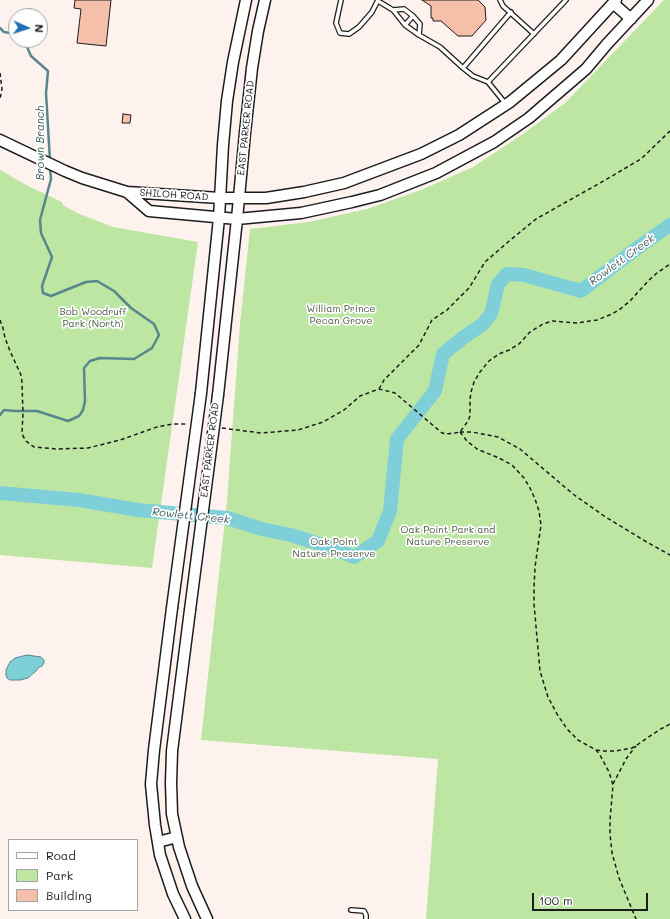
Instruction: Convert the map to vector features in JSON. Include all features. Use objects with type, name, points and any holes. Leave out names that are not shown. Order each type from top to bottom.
[{"type":"main road","name":"EAST PARKER ROAD","points":[[185,919],[173,894],[160,855],[155,825],[152,790],[154,750],[200,393],[219,218],[227,101],[246,0]]},
{"type":"main road","name":"EAST PARKER ROAD","points":[[207,919],[192,886],[179,848],[172,814],[172,751],[218,395],[238,219],[252,68],[265,0]]},
{"type":"main road","name":"SHILOH ROAD","points":[[127,192],[149,211],[238,219],[301,213],[380,195],[436,173],[494,142],[529,118],[586,70],[607,44],[648,0]]},
{"type":"main road","name":"SHILOH ROAD","points":[[0,140],[65,172],[127,192],[220,198],[266,198],[304,192],[344,183],[421,154],[459,135],[506,105],[561,60],[613,1]]},
{"type":"main road","points":[[613,1],[631,19]]},
{"type":"main road","points":[[154,750],[172,751]]},
{"type":"main road","points":[[158,842],[177,837]]},
{"type":"lane","points":[[341,0],[336,23],[340,33],[349,34],[359,27],[372,12],[378,0],[393,10],[405,24],[418,35],[440,47],[473,76],[488,82],[506,105]]},
{"type":"lane","points":[[500,0],[503,6],[534,34]]},
{"type":"lane","points":[[488,82],[566,0]]},
{"type":"lane","points":[[393,10],[404,9],[413,16],[420,24],[418,35]]},
{"type":"lane","points":[[463,68],[511,12]]},
{"type":"lane","points":[[405,24],[413,16]]},
{"type":"lane","points":[[351,910],[364,911],[366,914],[366,919]]},
{"type":"path","points":[[0,73],[2,89],[0,99]]},
{"type":"path","points":[[379,389],[384,380],[419,344],[432,320],[447,310],[469,288],[485,262],[536,219],[600,184],[641,159],[670,131]]},
{"type":"path","points":[[460,432],[470,416],[470,400],[474,382],[480,372],[490,361],[499,354],[514,347],[530,332],[543,324],[552,321],[576,323],[590,321],[612,314],[624,306],[649,280],[670,264]]},
{"type":"path","points":[[0,320],[5,338],[21,375],[23,414]]},
{"type":"path","points":[[410,405],[442,433],[472,432],[498,437],[520,449],[573,494],[604,516],[670,555]]},
{"type":"path","points":[[460,432],[467,441],[477,449],[512,465],[533,493],[539,511],[540,525],[534,588],[540,671],[548,697],[561,721],[578,740],[596,750],[603,751],[632,748],[670,724]]},
{"type":"path","points":[[612,785],[628,755],[637,745]]},
{"type":"path","points":[[596,750],[607,766],[611,778],[610,834],[612,853],[619,878],[636,919]]},
{"type":"green space","name":"Oak Point Park and Nature Preserve","points":[[664,0],[670,0],[670,919],[426,919],[438,759],[201,740],[227,501],[240,324],[250,229],[308,222],[367,209],[421,190],[473,167],[523,134],[565,103]]},
{"type":"green space","name":"Bob Woodruff Park (North)","points":[[0,170],[28,186],[62,202],[63,205],[77,213],[113,227],[198,242],[152,568],[0,555]]},
{"type":"water","points":[[27,655],[41,657],[44,660],[44,663],[28,678],[10,680],[7,678],[6,670],[10,662],[15,658]]},
{"type":"building","points":[[75,0],[111,0],[106,46],[77,43],[81,9],[74,8]]},
{"type":"building","points":[[422,0],[478,0],[485,7],[486,20],[472,36],[458,36],[441,21],[433,21],[433,18],[431,18],[431,6]]},
{"type":"building","points":[[123,114],[131,115],[130,123],[122,123]]},
{"type":"waterway","name":"Brown Branch","points":[[0,28],[4,32],[8,33]]},
{"type":"waterway","name":"Brown Branch","points":[[28,48],[31,56],[48,71],[46,93],[50,161]]},
{"type":"waterway","name":"Brown Branch","points":[[0,415],[4,410],[37,411],[68,421],[79,416],[83,410],[85,401],[84,368],[90,361],[100,358],[134,359],[152,348],[159,335],[154,324],[131,308],[114,291],[97,281],[86,282],[51,296],[43,293],[42,286],[52,257],[41,233],[40,220],[51,179],[50,168]]},
{"type":"waterway","name":"Rowlett Creek","points":[[0,493],[79,500],[138,510],[227,518],[262,529],[291,535],[335,549],[354,557],[378,541],[390,511],[397,439],[435,391],[443,354],[483,324],[491,314],[498,284],[507,274],[524,275],[581,291],[670,225]]},
{"type":"park label","name":"William Prince Pecan Grove","points":[[341,314]]},
{"type":"park label","name":"Oak Point Nature Preserve","points":[[334,548]]}]
